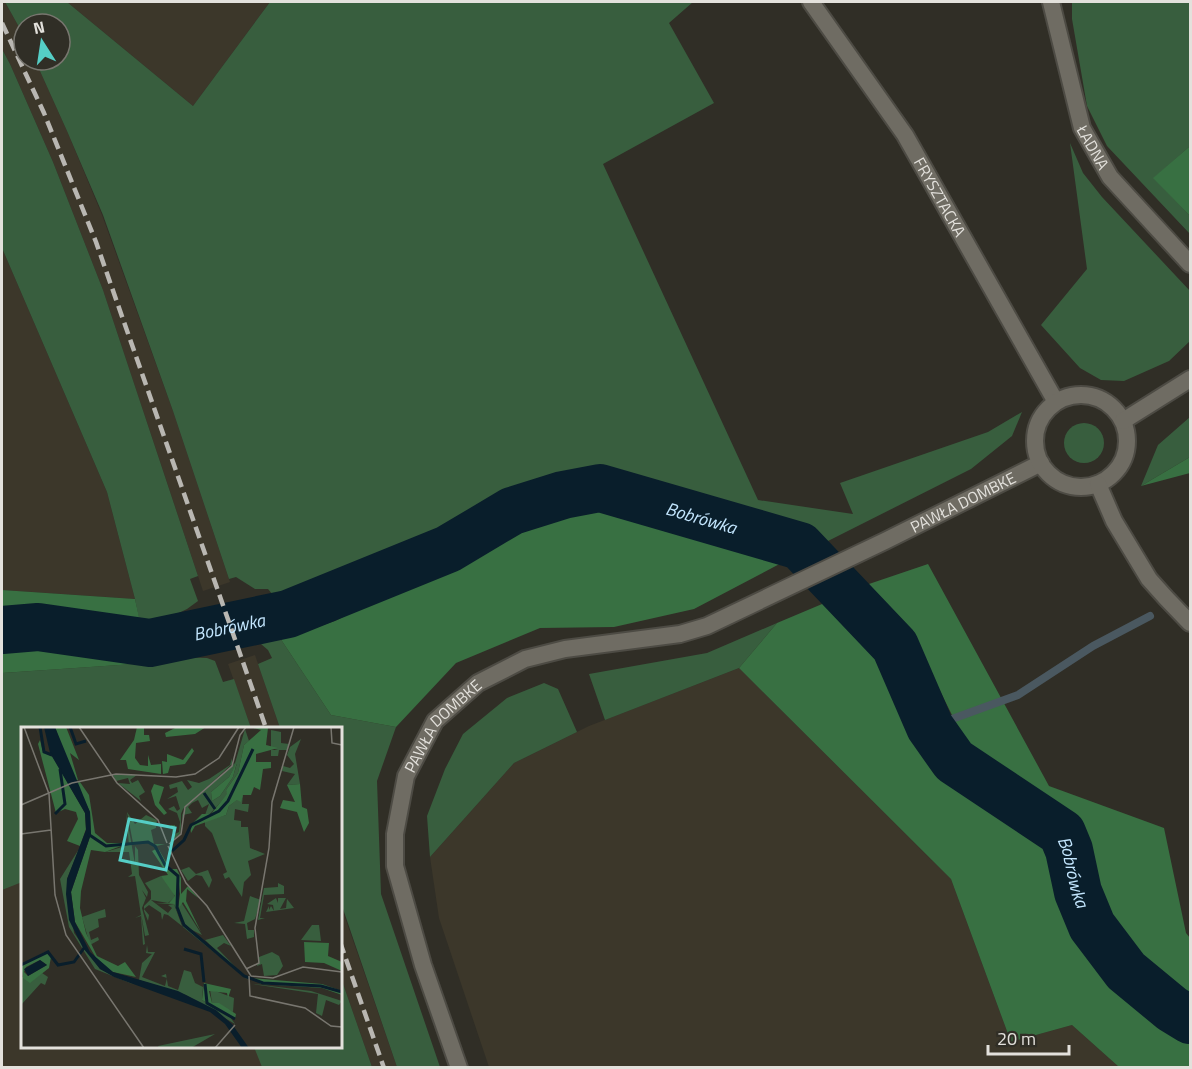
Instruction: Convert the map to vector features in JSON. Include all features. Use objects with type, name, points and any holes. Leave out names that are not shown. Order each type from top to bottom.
[{"type":"street","name":"FRYSZTACKA","points":[[811,2],[905,135],[1056,402]]},
{"type":"street","name":"ŁADNA","points":[[1051,2],[1082,128],[1110,177],[1191,264]]},
{"type":"street","points":[[1123,421],[1191,378]]},
{"type":"street","points":[[1078,395],[1101,399],[1114,408],[1123,421],[1127,443],[1121,464],[1111,476],[1098,484],[1086,487],[1060,482],[1049,474],[1041,463],[1036,450],[1035,436],[1038,423],[1056,402],[1078,395]]},
{"type":"street","name":"PAWŁA DOMBKE","points":[[459,1068],[423,965],[395,866],[394,834],[406,776],[435,721],[478,683],[525,659],[565,649],[680,634],[707,626],[1041,463]]},
{"type":"street","points":[[1098,484],[1114,521],[1149,579],[1191,623]]},
{"type":"shaded area","points":[[2,2],[5,2],[12,15],[12,69],[2,49]]},
{"type":"shaded area","points":[[67,2],[270,2],[193,106]]},
{"type":"shaded area","points":[[14,72],[40,72],[67,131],[102,215],[173,411],[230,582],[203,591],[103,290],[53,162]]},
{"type":"shaded area","points":[[2,248],[107,492],[135,599],[2,590]]},
{"type":"shaded area","points":[[255,655],[280,727],[251,727],[228,664]]},
{"type":"shaded area","points":[[739,668],[951,879],[1011,1042],[1072,1025],[1119,1067],[489,1067],[439,918],[430,857],[514,763],[589,726]]},
{"type":"shaded area","points":[[21,747],[21,1048],[296,1048],[305,1067],[2,1067],[2,756]]},
{"type":"shaded area","points":[[342,909],[397,1067],[372,1067],[342,981]]},
{"type":"green space","points":[[5,2],[67,2],[193,106],[270,2],[693,2],[669,23],[714,103],[603,164],[758,500],[853,514],[840,483],[988,432],[1022,412],[1012,436],[971,469],[828,541],[606,473],[539,484],[446,536],[299,599],[281,599],[268,589],[255,589],[236,577],[229,579],[173,411],[103,215],[40,72],[72,72],[72,12],[12,12],[12,15]]},
{"type":"green space","points":[[1072,2],[1190,2],[1190,146],[1154,178],[1190,216],[1190,234],[1107,146],[1087,106],[1072,19]]},
{"type":"green space","points":[[2,49],[53,162],[103,290],[198,576],[190,579],[198,601],[166,619],[178,657],[207,658],[215,661],[223,682],[234,679],[251,727],[21,727],[21,882],[2,890],[2,673],[148,663],[135,599],[107,492],[2,248]]},
{"type":"green space","points":[[1070,143],[1083,173],[1102,197],[1190,291],[1190,341],[1169,361],[1124,381],[1101,380],[1080,368],[1041,325],[1087,269]]},
{"type":"green space","points":[[1190,146],[1190,216],[1153,178]]},
{"type":"green space","points":[[1190,417],[1190,457],[1141,486],[1158,445]]},
{"type":"green space","points":[[1084,423],[1098,429],[1104,443],[1098,457],[1084,463],[1070,457],[1064,443],[1070,429]]},
{"type":"green space","points":[[1190,457],[1190,473],[1141,486]]},
{"type":"green space","points":[[579,509],[657,520],[789,559],[694,609],[614,627],[540,628],[456,663],[396,727],[331,715],[280,638],[335,621],[462,557]]},
{"type":"green space","points":[[928,564],[1049,786],[1164,828],[1186,933],[1190,938],[1190,1006],[1172,995],[1097,914],[1085,830],[1049,819],[972,755],[919,649],[866,585]]},
{"type":"green space","points":[[2,590],[135,599],[149,663],[2,673]]},
{"type":"green space","points":[[834,599],[883,663],[943,768],[1044,842],[1068,902],[1104,971],[1190,1037],[1190,1067],[1119,1067],[1072,1025],[1011,1042],[951,879],[739,668],[777,623]]},
{"type":"green space","points":[[777,623],[739,668],[605,720],[589,674],[707,653]]},
{"type":"green space","points":[[280,638],[331,715],[396,727],[377,781],[381,894],[440,1067],[397,1067],[342,906],[342,727],[280,727],[258,664],[272,658],[261,644]]},
{"type":"green space","points":[[544,683],[558,689],[577,732],[514,763],[430,857],[427,816],[445,769],[463,734],[507,698]]},
{"type":"green space","points":[[342,981],[372,1067],[262,1067],[254,1048],[342,1048]]},
{"type":"waterway","name":"Bobrówka","points":[[2,630],[38,627],[150,643],[288,614],[448,549],[512,511],[563,495],[600,488],[800,546],[895,646],[930,727],[954,761],[1062,833],[1069,850],[1078,892],[1092,926],[1126,971],[1172,1009],[1190,1020]]},
{"type":"waterway","points":[[930,727],[1018,695],[1093,646],[1150,616]]},
{"type":"railway","points":[[2,23],[44,113],[96,242],[266,727]]},
{"type":"railway","points":[[342,948],[384,1068]]}]
